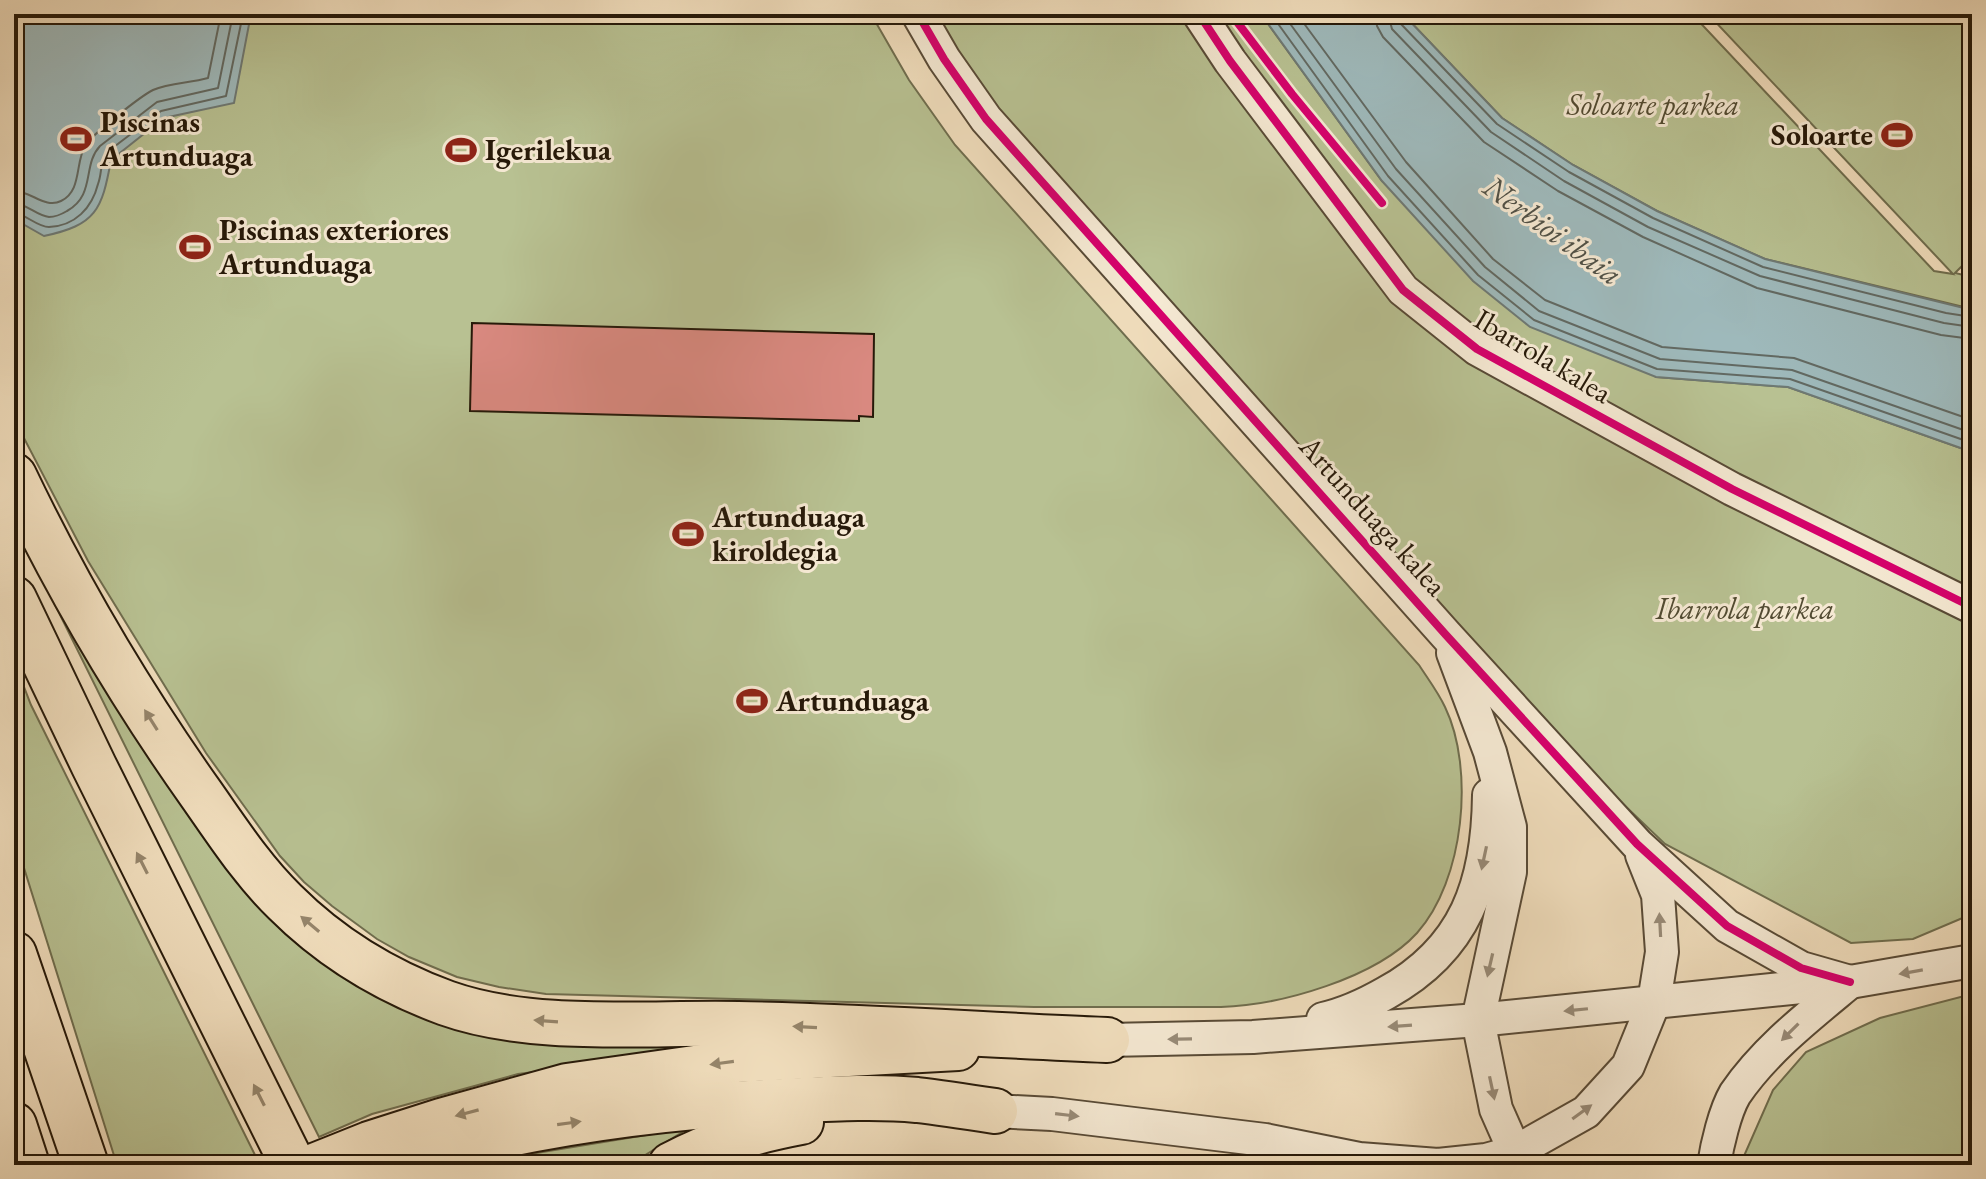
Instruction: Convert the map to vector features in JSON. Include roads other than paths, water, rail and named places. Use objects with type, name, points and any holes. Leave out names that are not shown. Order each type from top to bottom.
[{"type":"highway","points":[[14,476],[64,575],[115,662],[176,759],[244,855],[285,902],[315,929],[362,963],[397,982],[448,1004],[543,1022],[742,1024],[1107,1040]]},
{"type":"highway","points":[[14,599],[293,1165]]},
{"type":"highway","points":[[14,954],[86,1165]]},
{"type":"highway","points":[[376,1154],[434,1151],[559,1124],[704,1105],[810,1100],[914,1100],[995,1111]]},
{"type":"highway","points":[[671,1165],[704,1147],[746,1133],[812,1120],[995,1111]]},
{"type":"highway","points":[[14,1125],[27,1165]]},
{"type":"main road","points":[[314,1165],[376,1154],[567,1085],[737,1061],[1107,1040]]},
{"type":"street","name":"Artunduaga kalea","points":[[918,14],[944,59],[986,119],[1446,635],[1637,844],[1727,926],[1801,968],[1850,982]]},
{"type":"street","name":"Ibarrola kalea","points":[[1199,14],[1230,61],[1403,290],[1477,349],[1732,489],[1972,607]]},
{"type":"street","name":"Artunduaga kalea","points":[[1446,635],[1490,752],[1510,827],[1510,872],[1478,1020]]},
{"type":"street","name":"Artunduaga kalea","points":[[1253,1037],[1360,1008],[1413,978],[1441,952],[1463,921],[1480,878],[1488,835],[1490,752]]},
{"type":"street","name":"Artunduaga kalea","points":[[1138,1124],[1265,1140],[1359,1159],[1438,1165],[1520,1159],[1586,1112],[1628,1066],[1654,1002],[1662,952],[1658,895],[1637,844]]},
{"type":"street","points":[[1107,1040],[1253,1037],[1478,1020],[1850,982],[1972,961]]},
{"type":"street","points":[[1714,1165],[1716,1148],[1734,1096],[1794,1028],[1850,982]]},
{"type":"street","points":[[1478,1020],[1496,1109],[1520,1159]]},
{"type":"street","points":[[995,1111],[1138,1124],[1283,1165]]},
{"type":"water","name":"Piscinas Artunduaga","points":[[14,14],[251,14],[234,103],[164,118],[111,160],[104,191],[94,213],[75,227],[44,236],[14,219]]},
{"type":"water","name":"Nerbioi ibaia","points":[[1261,14],[1403,14],[1502,118],[1573,165],[1657,211],[1765,259],[1972,310],[1972,452],[1788,387],[1656,377],[1530,327],[1473,281],[1382,181]]},
{"type":"place","name":"Soloarte","points":[[1897,135]]},
{"type":"place","name":"Piscinas Artunduaga","points":[[76,139]]},
{"type":"place","name":"Igerilekua","points":[[461,150]]},
{"type":"place","name":"Piscinas exteriores Artunduaga","points":[[195,247]]},
{"type":"place","name":"Artunduaga kiroldegia","points":[[688,534]]},
{"type":"place","name":"Artunduaga","points":[[752,701]]},
{"type":"park label","name":"Soloarte parkea","points":[[1653,105]]},
{"type":"park label","name":"Ibarrola parkea","points":[[1745,609]]}]
